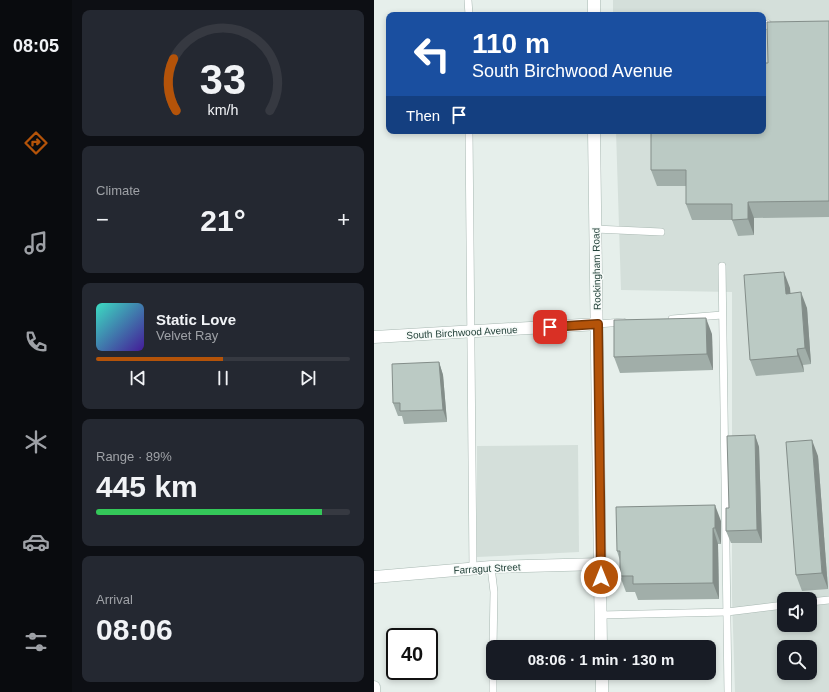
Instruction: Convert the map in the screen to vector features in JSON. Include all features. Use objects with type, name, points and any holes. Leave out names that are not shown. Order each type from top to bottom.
[{"type":"street","points":[[594,0],[594,12]]},
{"type":"street","name":"Rockingham Road","points":[[594,134],[598,324],[601,640]]},
{"type":"street","name":"South Birchwood Avenue","points":[[374,337],[598,324]]},
{"type":"street","name":"Farragut Street","points":[[374,577],[491,567],[601,564]]},
{"type":"street","points":[[602,680],[602,692]]},
{"type":"street","points":[[374,687],[374,692]]},
{"type":"lane","points":[[468,0],[468,12]]},
{"type":"lane","points":[[469,134],[473,569]]},
{"type":"lane","points":[[595,229],[662,232]]},
{"type":"lane","points":[[722,266],[728,692]]},
{"type":"lane","points":[[668,319],[722,315]]},
{"type":"lane","points":[[598,324],[629,322]]},
{"type":"lane","points":[[491,567],[494,592],[493,640]]},
{"type":"lane","points":[[817,601],[829,600]]},
{"type":"lane","points":[[601,615],[727,612],[777,606]]},
{"type":"lane","points":[[493,680],[493,692]]},
{"type":"shaded area","points":[[613,0],[829,0],[829,692],[735,692],[732,597],[732,292],[621,290],[616,134],[766,134],[766,12],[613,12]]},
{"type":"shaded area","points":[[578,445],[579,552],[477,557],[477,446]]},
{"type":"building","points":[[829,21],[829,201],[748,202],[748,219],[732,220],[732,204],[686,204],[686,170],[651,170],[651,134],[766,134],[766,63],[768,63],[767,22]]},
{"type":"building","points":[[784,272],[786,294],[801,292],[805,348],[797,349],[798,356],[750,360],[744,275]]},
{"type":"building","points":[[706,318],[707,354],[614,357],[614,320]]},
{"type":"building","points":[[439,362],[443,410],[400,411],[400,403],[393,403],[392,364]]},
{"type":"building","points":[[755,435],[757,530],[726,531],[726,508],[729,508],[727,436]]},
{"type":"building","points":[[812,440],[822,573],[796,575],[786,442]]},
{"type":"building","points":[[715,505],[715,528],[713,528],[713,583],[633,584],[633,576],[620,576],[620,551],[617,551],[616,507]]},
{"type":"route","points":[[550,327],[598,324],[601,577]]}]
